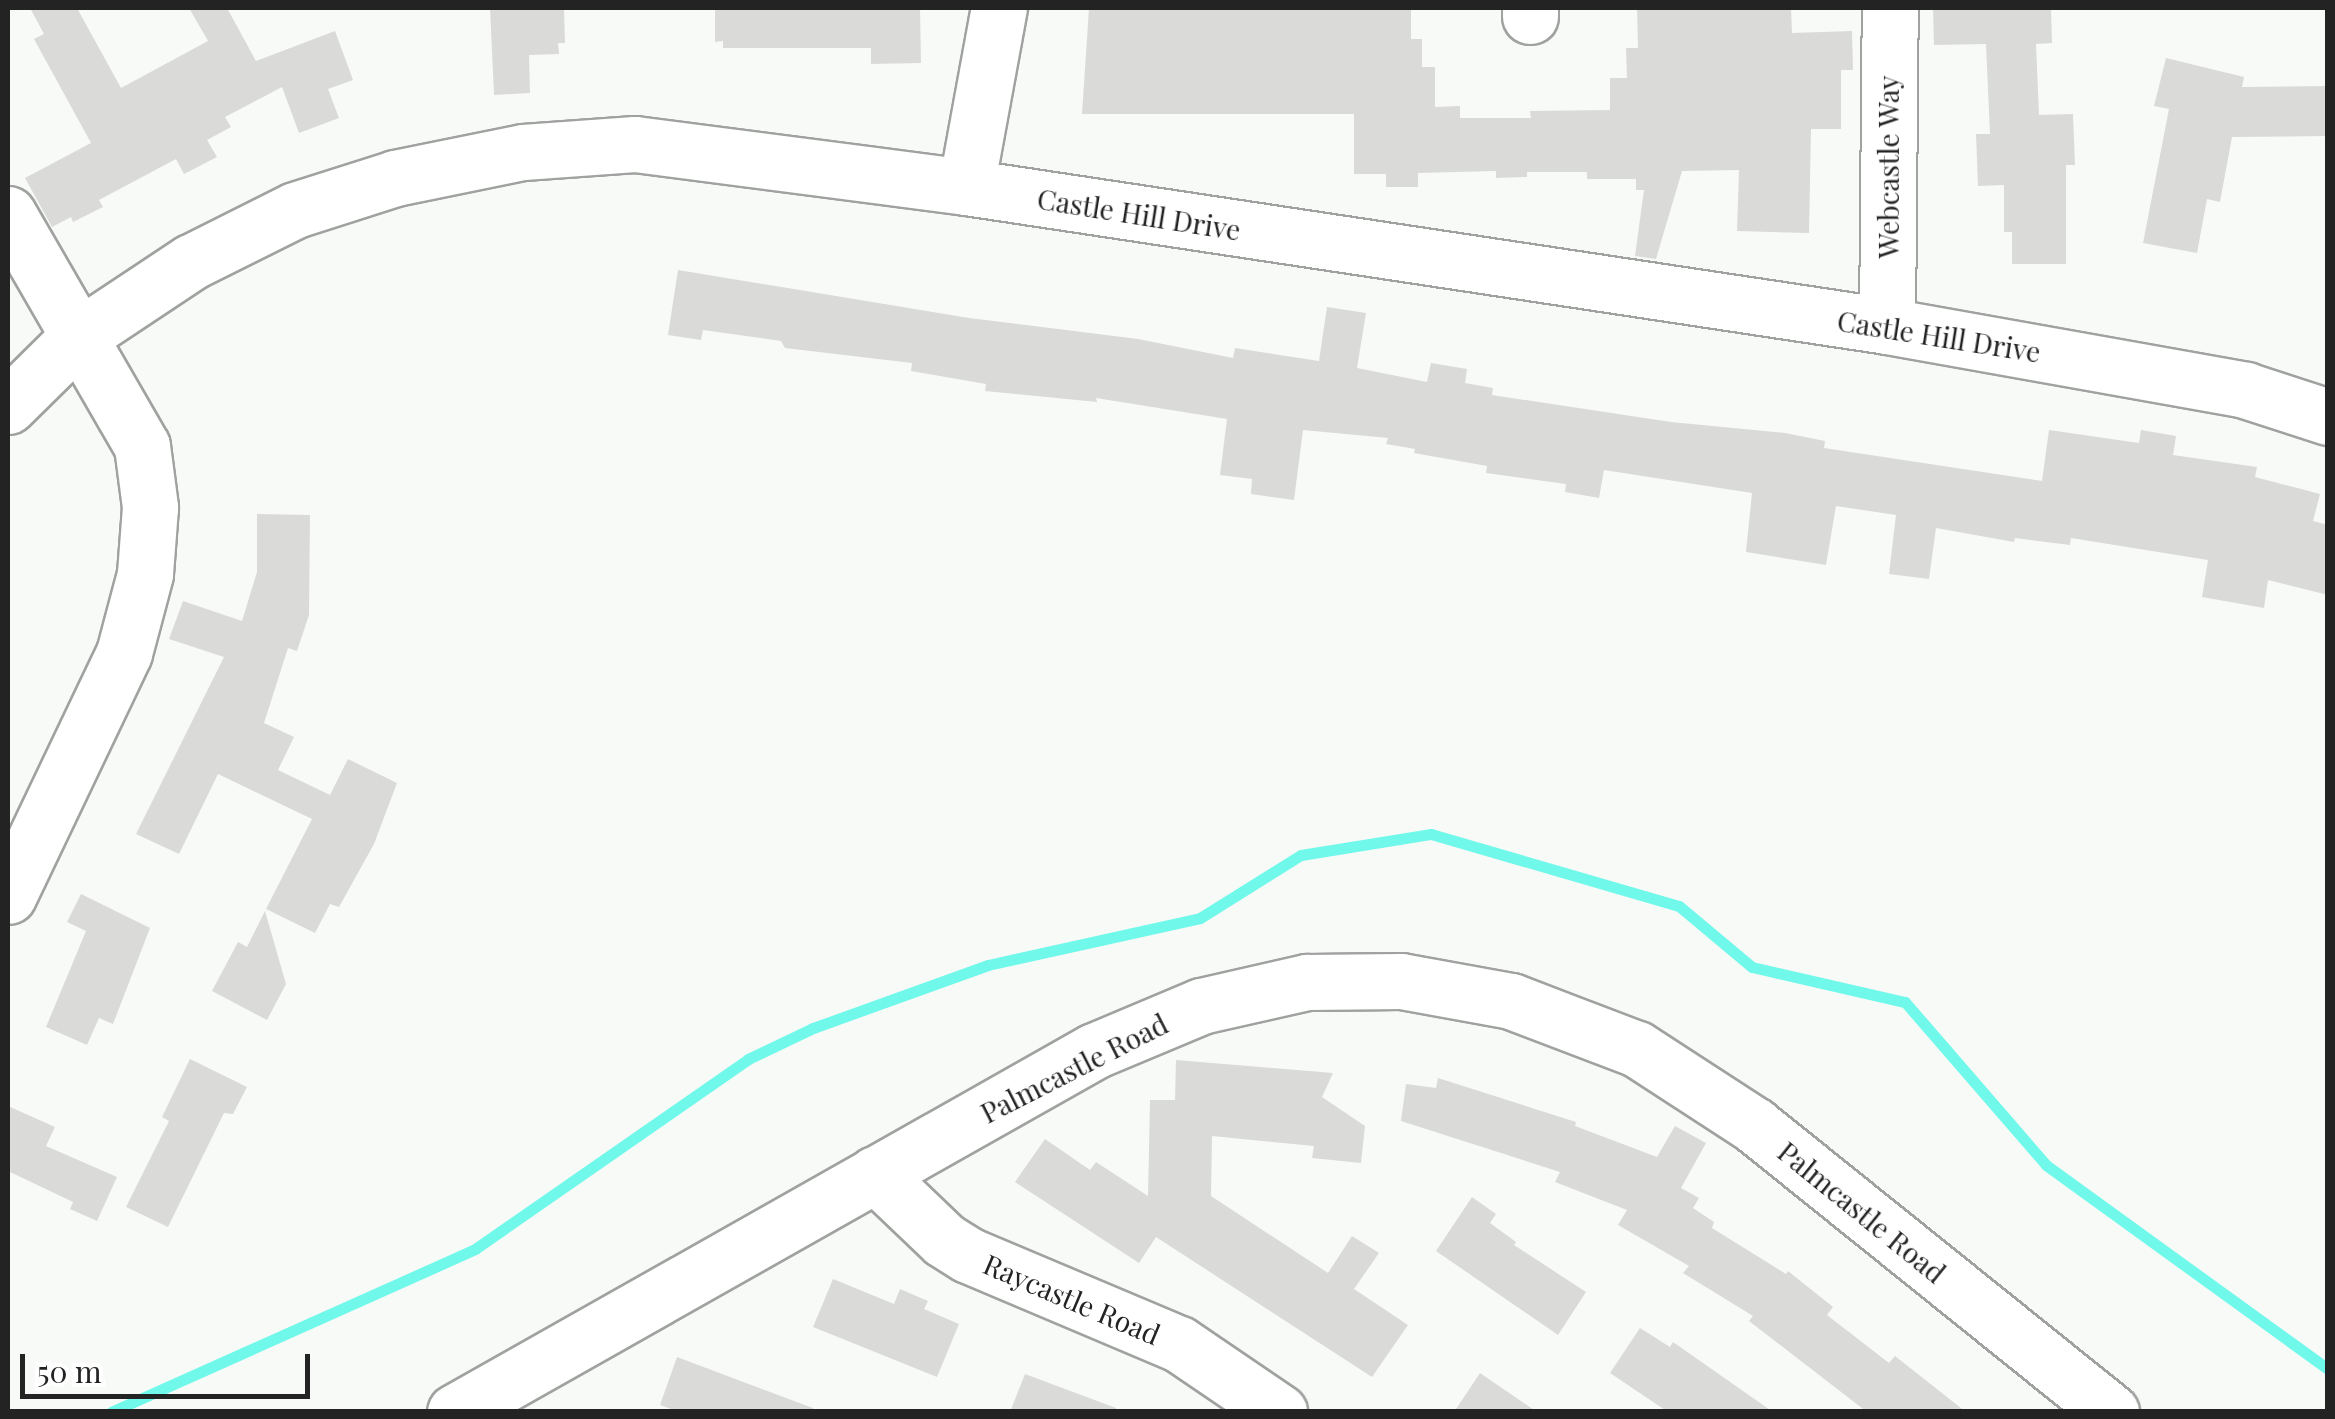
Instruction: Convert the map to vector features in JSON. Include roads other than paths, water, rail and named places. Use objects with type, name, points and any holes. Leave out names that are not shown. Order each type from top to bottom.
[{"type":"street","points":[[966,187],[1000,8]]},
{"type":"street","name":"Webcastle Way","points":[[1887,326],[1890,8]]},
{"type":"street","name":"Castle Hill Drive","points":[[8,406],[78,337],[191,262],[295,210],[394,178],[523,152],[635,144],[966,187],[1887,326],[2245,390],[2328,416]]},
{"type":"street","points":[[8,214],[142,446],[150,507],[144,574],[124,654],[8,896]]},
{"type":"street","name":"Palmcastle Road","points":[[455,1412],[1094,1051],[1201,1006],[1307,982],[1401,981],[1510,1001],[1637,1049],[1754,1125],[2110,1412]]},
{"type":"street","name":"Raycastle Road","points":[[875,1174],[944,1240],[968,1255],[1178,1344],[1279,1412]]},
{"type":"waterway","points":[[111,1412],[475,1249],[748,1059],[813,1028],[988,965],[1200,918],[1301,855],[1431,834],[1679,906],[1752,967],[1905,1002],[2046,1165],[2328,1369]]}]
